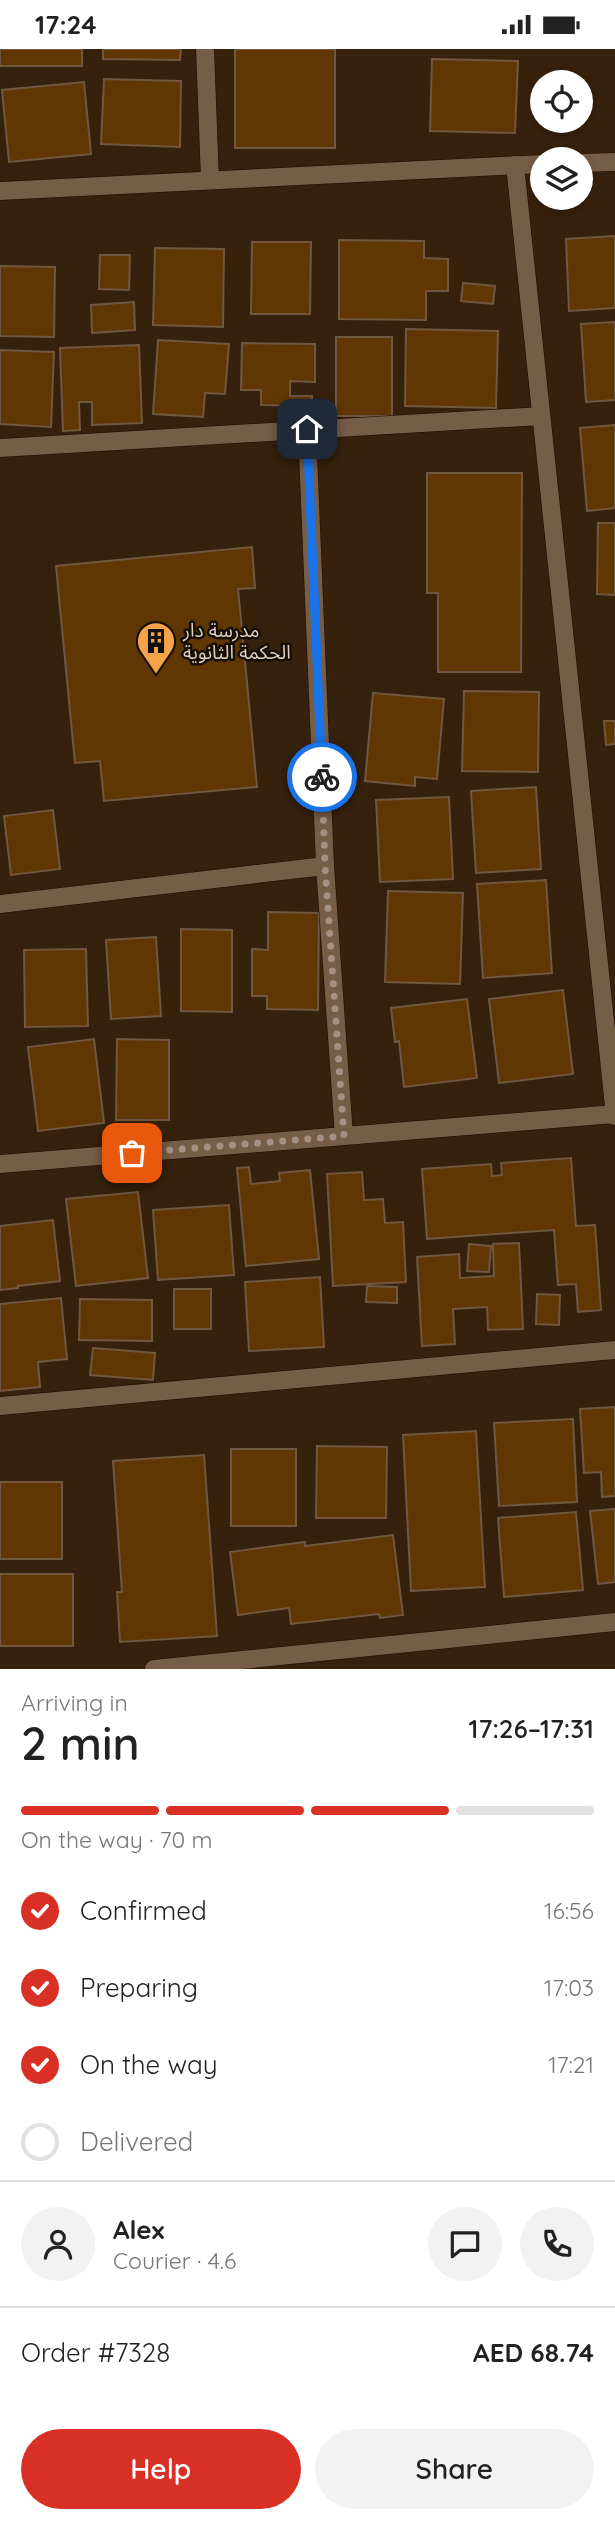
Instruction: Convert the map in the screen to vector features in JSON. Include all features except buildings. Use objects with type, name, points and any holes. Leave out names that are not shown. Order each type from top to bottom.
[{"type":"street","points":[[205,49],[210,180]]},
{"type":"street","points":[[593,163],[615,162]]},
{"type":"street","points":[[0,191],[530,164]]},
{"type":"street","points":[[0,1163],[615,1115],[515,165]]},
{"type":"street","points":[[0,448],[541,416]]},
{"type":"street","points":[[307,429],[325,866],[344,1136]]},
{"type":"street","points":[[0,904],[325,866]]},
{"type":"street","points":[[0,1406],[615,1350]]},
{"type":"street","points":[[154,1669],[615,1622]]},
{"type":"way so far","points":[[132,1153],[344,1136],[325,866],[322,777]]},
{"type":"place","name":"مدرسة دار الحكمة الثانوية","points":[[156,675]]},
{"type":"route","points":[[307,429],[322,777]]}]
